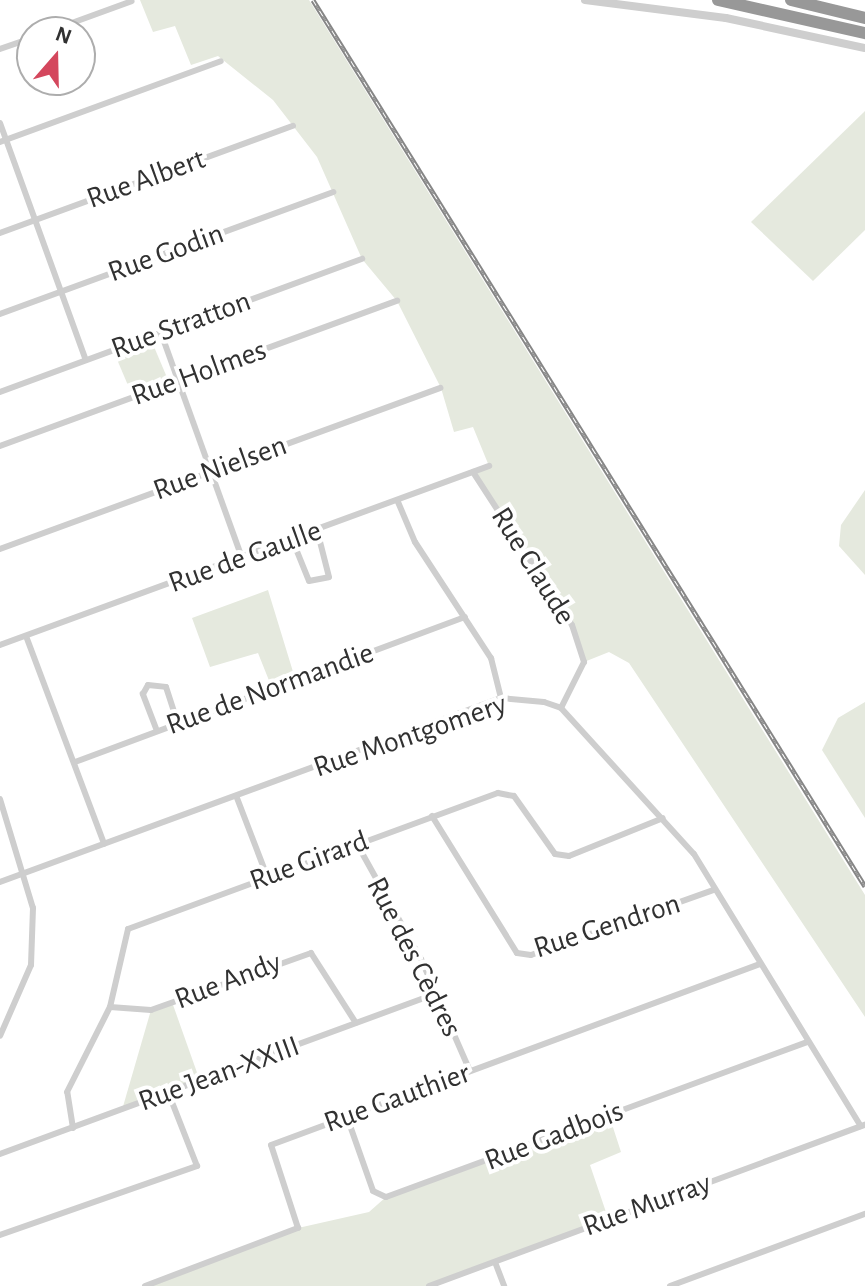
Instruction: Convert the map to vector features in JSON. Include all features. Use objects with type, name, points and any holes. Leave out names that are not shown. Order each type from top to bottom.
[{"type":"highway","points":[[718,0],[865,33]]},
{"type":"highway","points":[[791,0],[865,18]]},
{"type":"highway","points":[[801,0],[817,6]]},
{"type":"street","points":[[585,0],[726,18],[865,48]]},
{"type":"street","points":[[91,16],[132,1]]},
{"type":"street","points":[[3,141],[221,61]]},
{"type":"street","points":[[0,123],[3,141],[86,360]]},
{"type":"street","name":"Rue Albert","points":[[0,233],[293,126]]},
{"type":"street","name":"Rue Godin","points":[[0,314],[333,192]]},
{"type":"street","name":"Rue Stratton","points":[[0,392],[362,259]]},
{"type":"street","name":"Rue Holmes","points":[[0,446],[397,301]]},
{"type":"street","points":[[161,333],[242,558]]},
{"type":"street","name":"Rue Nielsen","points":[[0,549],[441,388]]},
{"type":"street","name":"Rue de Gaulle","points":[[0,645],[398,502],[489,466]]},
{"type":"street","name":"Rue Claude","points":[[473,472],[572,625],[584,662],[561,708]]},
{"type":"street","points":[[398,502],[415,542],[491,658],[501,698]]},
{"type":"street","points":[[292,539],[309,581],[329,577],[317,530]]},
{"type":"street","name":"Rue de Normandie","points":[[75,762],[465,617]]},
{"type":"street","points":[[26,636],[104,844]]},
{"type":"street","points":[[157,731],[143,694],[148,685],[166,687],[178,723]]},
{"type":"street","name":"Rue Montgomery","points":[[0,882],[237,798],[501,698],[561,708]]},
{"type":"street","points":[[561,708],[663,818],[714,890],[863,1125]]},
{"type":"street","name":"Rue Girard","points":[[73,1128],[67,1092],[110,1007],[128,929],[498,793],[514,796],[544,847],[569,856],[663,818]]},
{"type":"street","points":[[237,798],[267,876]]},
{"type":"street","points":[[0,800],[26,872],[31,965],[0,1036]]},
{"type":"street","name":"Rue Gendron","points":[[432,816],[517,953],[531,955],[714,890]]},
{"type":"street","name":"Rue des Cèdres","points":[[357,844],[438,993],[470,1071]]},
{"type":"street","name":"Rue Andy","points":[[110,1007],[151,1010],[311,953],[356,1023]]},
{"type":"street","name":"Rue Gauthier","points":[[145,1286],[298,1228],[271,1145],[760,964]]},
{"type":"street","name":"Rue Jean-XXIII","points":[[0,1154],[438,993]]},
{"type":"street","name":"Rue Gadbois","points":[[347,1117],[373,1191],[400,1195],[808,1042]]},
{"type":"street","points":[[0,1235],[197,1166],[168,1092]]},
{"type":"street","name":"Rue Murray","points":[[429,1286],[863,1125]]},
{"type":"street","points":[[670,1286],[865,1214]]},
{"type":"street","points":[[495,1262],[504,1286]]},
{"type":"shaded area","points":[[140,0],[309,0],[865,895],[865,1017],[629,663],[609,652],[584,662],[572,625],[473,472],[489,466],[473,427],[454,432],[441,388],[397,301],[362,259],[317,157],[273,100],[218,56],[191,65],[175,26],[153,32]]},
{"type":"shaded area","points":[[865,111],[865,230],[813,281],[751,222]]},
{"type":"shaded area","points":[[152,342],[167,378],[131,393],[116,357]]},
{"type":"shaded area","points":[[865,490],[865,575],[839,546],[841,525]]},
{"type":"shaded area","points":[[268,590],[294,675],[270,683],[258,653],[210,667],[192,618]]},
{"type":"shaded area","points":[[865,702],[865,818],[822,750],[838,718]]},
{"type":"shaded area","points":[[172,1002],[200,1081],[122,1110],[151,1010]]},
{"type":"shaded area","points":[[609,1115],[621,1152],[590,1165],[608,1218],[426,1286],[145,1286],[298,1228],[369,1212],[386,1197]]},
{"type":"railway","points":[[313,0],[865,886]]}]
